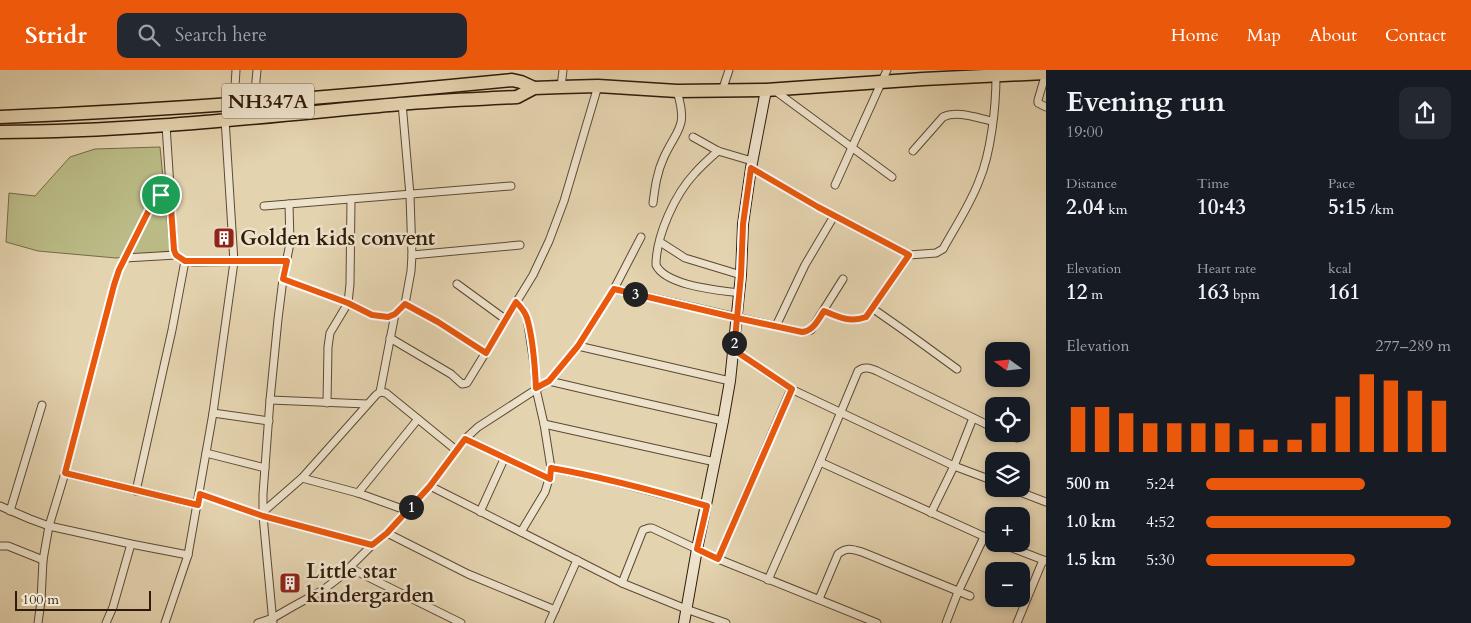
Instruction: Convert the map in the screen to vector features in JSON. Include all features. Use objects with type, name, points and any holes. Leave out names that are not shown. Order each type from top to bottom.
[{"type":"highway","name":"NH347A","points":[[0,132],[166,125],[402,103],[516,97],[534,88],[598,86],[677,91],[770,90],[882,82],[926,75],[996,76],[1046,73]]},
{"type":"highway","name":"NH347A","points":[[0,117],[234,104],[369,94],[512,80],[534,88]]},
{"type":"street","points":[[165,623],[188,556],[198,505],[234,262],[229,119],[234,104],[236,70]]},
{"type":"street","points":[[254,102],[257,70]]},
{"type":"street","points":[[561,87],[563,70]]},
{"type":"street","points":[[722,91],[729,70]]},
{"type":"street","points":[[835,185],[887,70]]},
{"type":"street","points":[[1046,73],[1038,103],[1046,107]]},
{"type":"street","points":[[693,137],[718,151],[752,164],[834,216],[909,255],[936,253],[943,249],[979,182],[984,167],[992,121],[996,76]]},
{"type":"street","points":[[390,338],[451,374],[462,384],[467,383],[533,274],[549,242],[564,201],[598,86]]},
{"type":"street","points":[[684,623],[730,381],[730,365],[734,350],[741,275],[743,224],[752,164],[770,90],[892,177]]},
{"type":"street","points":[[653,203],[659,170],[682,120],[682,106],[677,91]]},
{"type":"street","points":[[283,279],[348,303],[372,315],[388,317],[395,314],[405,304],[412,255],[410,195],[402,103]]},
{"type":"street","points":[[912,151],[948,114],[992,121]]},
{"type":"street","points":[[166,125],[174,250],[176,255],[185,261],[287,261]]},
{"type":"street","points":[[718,151],[695,173],[671,209],[660,242],[656,265],[662,274],[677,281],[694,286],[739,293]]},
{"type":"street","points":[[264,206],[511,186]]},
{"type":"street","points":[[38,623],[43,560],[49,526],[119,270],[154,201],[161,195],[170,193]]},
{"type":"street","points":[[327,403],[330,333],[348,303],[351,199]]},
{"type":"street","points":[[273,620],[263,514],[270,400],[283,279],[290,243],[289,204]]},
{"type":"street","points":[[776,326],[804,265],[834,216]]},
{"type":"street","points":[[258,623],[273,620],[323,590],[350,568],[408,511],[430,486],[465,439],[478,427],[549,381],[578,346],[614,289],[641,237]]},
{"type":"street","points":[[660,242],[685,258],[741,275]]},
{"type":"street","points":[[412,255],[520,245]]},
{"type":"street","points":[[125,258],[176,255]]},
{"type":"street","points":[[824,311],[842,319],[858,320],[866,317],[909,255]]},
{"type":"street","points":[[136,491],[172,330],[185,261]]},
{"type":"street","points":[[614,289],[795,332],[807,332],[824,311],[843,279]]},
{"type":"street","points":[[457,284],[505,319]]},
{"type":"street","points":[[516,302],[522,308],[527,318],[536,388],[551,468],[550,479],[544,492],[521,532]]},
{"type":"street","points":[[405,304],[438,322],[486,353]]},
{"type":"street","points":[[872,308],[957,369]]},
{"type":"street","points":[[263,514],[302,478],[376,394],[380,392],[395,314]]},
{"type":"street","points":[[578,346],[730,381]]},
{"type":"street","points":[[734,350],[792,389],[954,466],[985,478]]},
{"type":"street","points":[[768,580],[842,412],[858,371],[865,368],[877,371],[985,424]]},
{"type":"street","points":[[549,381],[723,421]]},
{"type":"street","points":[[718,559],[792,389]]},
{"type":"street","points":[[380,392],[386,394],[456,450]]},
{"type":"street","points":[[270,400],[367,404]]},
{"type":"street","points":[[10,511],[42,405]]},
{"type":"street","points":[[212,413],[269,421]]},
{"type":"street","points":[[931,513],[954,466],[973,418]]},
{"type":"street","points":[[358,493],[418,419]]},
{"type":"street","points":[[544,424],[715,462]]},
{"type":"street","points":[[465,439],[550,479]]},
{"type":"street","points":[[206,453],[265,468]]},
{"type":"street","points":[[480,512],[505,457]]},
{"type":"street","points":[[820,462],[984,537],[958,592],[946,623]]},
{"type":"street","points":[[551,468],[600,478],[707,506]]},
{"type":"street","points":[[65,473],[198,505]]},
{"type":"street","points":[[302,478],[358,493],[408,511]]},
{"type":"street","points":[[430,486],[622,583],[726,623]]},
{"type":"street","points":[[200,494],[372,545]]},
{"type":"street","points":[[1030,496],[1046,502]]},
{"type":"street","points":[[0,506],[49,526],[188,556]]},
{"type":"street","points":[[622,583],[640,538],[646,528],[652,528],[718,559],[877,623]]},
{"type":"street","points":[[387,533],[468,574],[555,610]]},
{"type":"street","points":[[106,623],[113,607],[131,544]]},
{"type":"street","points":[[0,546],[8,546],[43,560]]},
{"type":"street","points":[[818,599],[838,554],[844,549],[862,552],[970,596]]},
{"type":"street","points":[[1018,623],[1045,561],[1022,552]]},
{"type":"street","points":[[549,623],[577,560]]},
{"type":"street","points":[[350,568],[461,623]]},
{"type":"green space","points":[[160,147],[170,251],[116,258],[38,251],[6,242],[9,193],[35,196],[70,157],[95,149]]},
{"type":"place","name":"Golden kids convent","points":[[224,238]]},
{"type":"place","name":"Little star kindergarden","points":[[290,583]]},
{"type":"route","points":[[161,195],[154,201],[119,270],[65,473],[198,505],[200,494],[263,516],[372,545],[387,533],[430,486],[465,439],[550,479],[551,468],[600,478],[707,506],[697,549],[718,559],[792,389],[734,350],[737,318],[795,332],[807,332],[810,330],[824,311],[842,319],[858,320],[866,317],[909,255],[818,207],[751,168],[743,224],[737,318],[614,289],[578,346],[549,381],[536,388],[527,318],[525,312],[516,302],[486,353],[438,322],[405,304],[395,314],[388,317],[380,317],[283,279],[287,261],[234,262],[185,261],[180,259],[174,250],[170,193],[161,195]]}]
